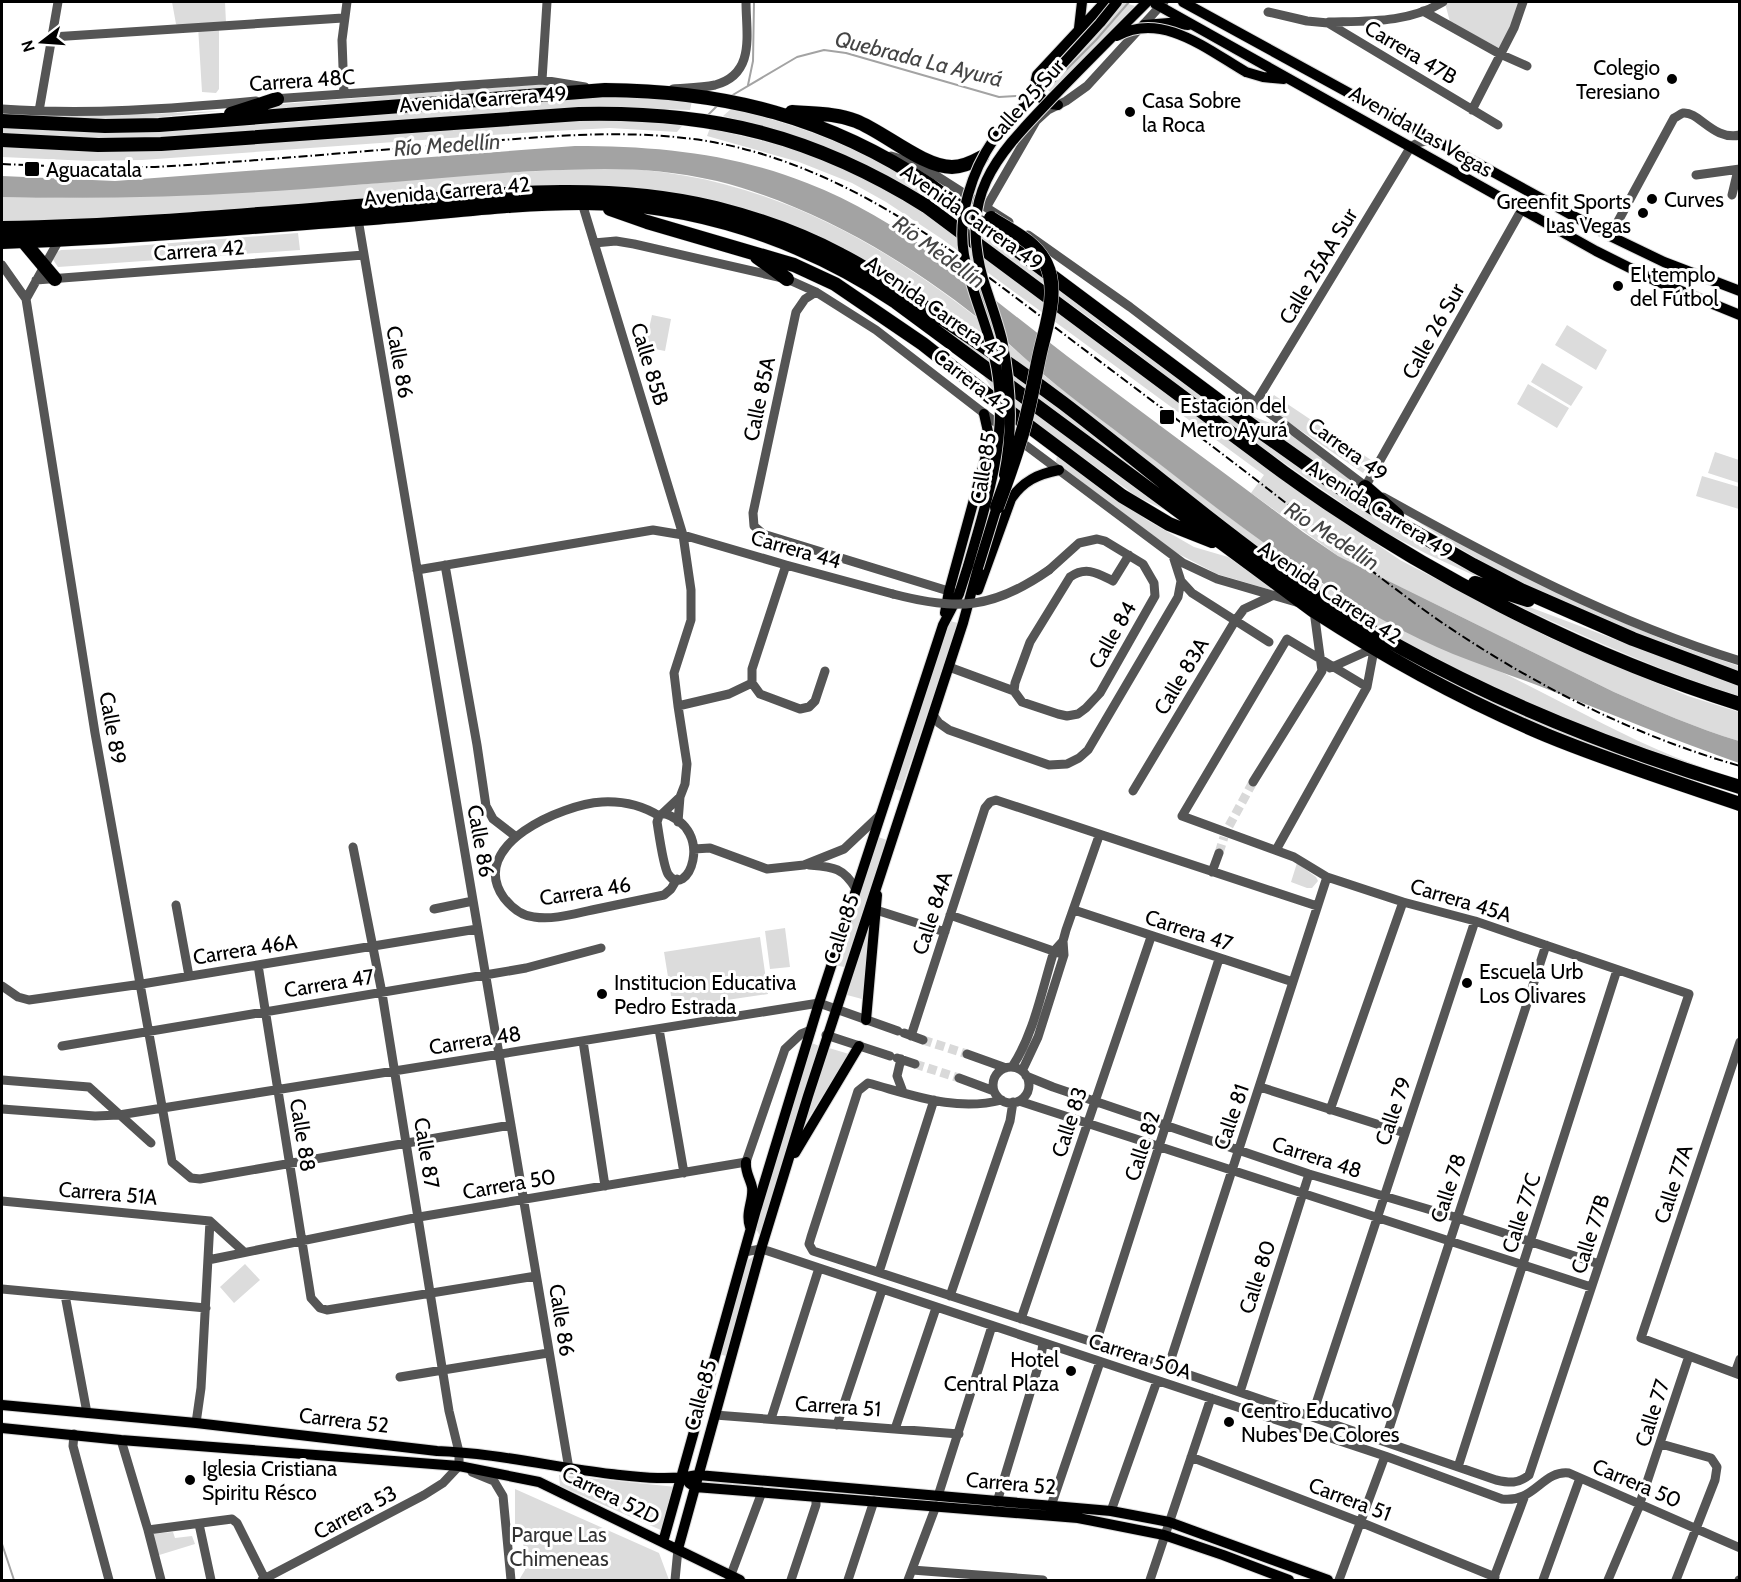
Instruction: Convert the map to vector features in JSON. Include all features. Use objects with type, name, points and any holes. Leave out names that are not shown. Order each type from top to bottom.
[{"type":"highway","name":"Avenida Carrera 49","points":[[2,121],[136,126],[605,90],[713,98],[771,111],[841,135],[877,152],[949,198],[1337,486],[1418,535],[1473,565],[1581,617],[1740,679]]},
{"type":"highway","points":[[211,121],[277,99]]},
{"type":"highway","points":[[771,111],[823,114],[856,121],[928,161],[942,166],[963,166],[982,157]]},
{"type":"highway","name":"Avenida Carrera 49","points":[[2,140],[98,145],[160,144],[579,114],[626,113],[688,117],[721,122],[771,135],[823,152],[874,176],[926,206],[1327,504],[1371,532],[1443,573],[1592,648],[1657,676],[1740,704]]},
{"type":"highway","points":[[877,152],[914,169],[989,212],[1033,245],[1048,268],[1051,289],[1048,317],[1029,406],[997,507]]},
{"type":"highway","name":"Avenida Carrera 42","points":[[2,228],[96,225],[560,191],[648,195],[690,202],[748,217],[793,233],[843,255],[954,326],[1044,389],[1276,568],[1370,630],[1430,663],[1567,728],[1740,787]]},
{"type":"highway","points":[[588,203],[794,265],[835,284],[923,344],[1122,496],[1169,524],[1221,544]]},
{"type":"highway","name":"Avenida Carrera 42","points":[[2,242],[588,203],[658,209],[733,226],[797,248],[845,270],[872,286],[1146,485],[1221,544],[1309,608],[1373,649],[1458,694],[1548,736],[1740,804]]},
{"type":"highway","points":[[24,242],[55,279]]},
{"type":"highway","points":[[748,250],[787,279]]},
{"type":"highway","points":[[1365,487],[1418,535]]},
{"type":"highway","points":[[1443,573],[1581,617]]},
{"type":"highway","points":[[1699,790],[1740,796]]},
{"type":"main road","points":[[1079,29],[1082,2]]},
{"type":"main road","points":[[1058,105],[1050,105],[1039,96],[1035,82],[1037,75],[1105,2]]},
{"type":"main road","name":"Calle 25 Sur","points":[[981,308],[964,253],[963,225],[972,183],[982,157],[1004,127],[1117,2]]},
{"type":"main road","name":"Calle 25 Sur","points":[[995,318],[982,277],[975,235],[980,199],[986,181],[997,159],[1011,141],[1147,2]]},
{"type":"main road","name":"Avenida Las Vegas","points":[[1183,2],[1610,236],[1664,262],[1740,291]]},
{"type":"main road","points":[[1197,2],[1204,13]]},
{"type":"main road","name":"Avenida Las Vegas","points":[[1159,3],[1194,26],[1628,268],[1740,315]]},
{"type":"main road","points":[[1143,25],[1169,23],[1194,26]]},
{"type":"main road","points":[[1107,43],[1134,29],[1151,27],[1171,30],[1246,72],[1263,77],[1288,79]]},
{"type":"main road","name":"Calle 85","points":[[678,1549],[761,1249],[826,1035],[963,623],[993,475],[1000,418],[999,387],[992,342],[981,308]]},
{"type":"main road","name":"Calle 85","points":[[663,1542],[744,1252],[819,1003],[954,592],[973,567],[997,507],[1006,464],[1010,419],[1008,373],[995,318]]},
{"type":"main road","points":[[954,592],[989,436],[984,414]]},
{"type":"main road","points":[[963,623],[986,571],[1011,498],[1016,476],[1011,462],[1004,458],[994,456],[984,464]]},
{"type":"main road","points":[[1011,498],[1030,479],[1059,470]]},
{"type":"main road","points":[[885,799],[902,805]]},
{"type":"main road","points":[[866,1020],[879,876]]},
{"type":"main road","points":[[819,1003],[826,1035]]},
{"type":"main road","points":[[785,1169],[859,1046]]},
{"type":"main road","points":[[746,1162],[746,1172],[752,1189],[748,1214],[751,1229],[761,1249]]},
{"type":"main road","name":"Carrera 52","points":[[2,1405],[196,1423],[459,1452],[628,1476],[681,1479],[698,1475],[1078,1518],[1164,1535],[1289,1581]]},
{"type":"main road","name":"Carrera 52","points":[[2,1428],[121,1440],[459,1466]]},
{"type":"main road","name":"Carrera 52D","points":[[459,1466],[539,1482],[678,1549],[733,1579]]},
{"type":"main road","name":"Carrera 52","points":[[681,1479],[695,1487],[816,1497],[874,1501],[997,1502],[1111,1511],[1169,1522],[1328,1581]]},
{"type":"street","points":[[39,111],[58,2]]},
{"type":"street","points":[[344,94],[342,40],[347,2]]},
{"type":"street","points":[[542,80],[547,2]]},
{"type":"street","points":[[650,92],[714,85],[737,73],[745,59],[746,2]]},
{"type":"street","points":[[1328,22],[1392,20],[1423,12],[1443,2]]},
{"type":"street","points":[[1472,110],[1514,28],[1523,2]]},
{"type":"street","name":"Calle 25 Sur","points":[[989,212],[1030,129],[1042,114],[1088,86],[1143,25],[1159,3]]},
{"type":"street","name":"Carrera 47B","points":[[1268,12],[1307,21],[1328,22],[1498,125]]},
{"type":"street","points":[[1423,12],[1527,66]]},
{"type":"street","points":[[52,37],[344,18]]},
{"type":"street","name":"Carrera 48C","points":[[2,109],[39,111],[159,108],[542,80],[605,90]]},
{"type":"street","points":[[1610,236],[1674,118],[1683,113],[1691,115],[1714,131],[1726,136],[1740,135]]},
{"type":"street","points":[[1410,148],[1425,141],[1442,144]]},
{"type":"street","name":"Calle 25AA Sur","points":[[1256,402],[1410,148]]},
{"type":"street","points":[[1696,175],[1739,169],[1732,195]]},
{"type":"street","name":"Calle 26 Sur","points":[[1365,487],[1531,193]]},
{"type":"street","name":"Calle 85B","points":[[588,203],[594,243],[683,535],[691,590],[690,620],[674,673],[678,706]]},
{"type":"street","name":"Carrera 49","points":[[989,212],[1130,307],[1365,487],[1453,536],[1552,586],[1661,634],[1740,661]]},
{"type":"street","name":"Calle 86","points":[[358,219],[569,1469]]},
{"type":"street","points":[[26,299],[59,240]]},
{"type":"street","name":"Carrera 42","points":[[594,243],[634,244],[787,279],[816,292],[876,330],[1173,556],[1199,572],[1217,579],[1274,595],[1309,608]]},
{"type":"street","name":"Carrera 42","points":[[36,280],[364,255]]},
{"type":"street","name":"Calle 89","points":[[3,270],[26,299],[93,721],[166,1110],[172,1162],[195,1179],[290,1164]]},
{"type":"street","name":"Calle 85A","points":[[753,521],[796,312],[805,299],[816,292]]},
{"type":"street","points":[[1221,402],[1256,402]]},
{"type":"street","name":"Carrera 44","points":[[753,521],[758,531],[763,534],[954,592]]},
{"type":"street","name":"Carrera 44","points":[[417,570],[653,530],[683,535],[786,566],[893,594],[942,604],[961,605],[1015,592],[1049,570],[1071,549],[1088,540],[1105,541],[1129,555]]},
{"type":"street","points":[[948,667],[1014,691],[1030,642],[1066,581],[1080,571],[1092,571],[1113,581],[1129,555]]},
{"type":"street","name":"Calle 84","points":[[1014,691],[1022,702],[1067,716],[1078,714],[1096,697],[1153,602],[1155,589],[1152,578],[1143,564],[1129,555]]},
{"type":"street","points":[[1173,556],[1181,580],[1192,593],[1269,642]]},
{"type":"street","points":[[445,565],[486,806],[493,819],[515,836]]},
{"type":"street","points":[[786,566],[752,669],[752,683],[760,694],[800,709],[809,707],[815,701],[825,671]]},
{"type":"street","points":[[933,715],[949,730],[1049,765],[1067,764],[1079,758],[1088,750],[1178,597],[1181,580]]},
{"type":"street","name":"Calle 83A","points":[[1133,791],[1235,621],[1244,609],[1274,595]]},
{"type":"street","points":[[1309,608],[1322,671]]},
{"type":"street","name":"Carrera 45A","points":[[1320,659],[1287,639],[1182,816],[1294,857],[1327,877],[1403,902],[1475,921],[1689,994]]},
{"type":"street","points":[[1253,782],[1322,671],[1373,649]]},
{"type":"street","points":[[1276,850],[1367,687],[1373,649]]},
{"type":"street","points":[[1320,659],[1367,687]]},
{"type":"street","points":[[752,683],[729,694],[678,706],[687,764],[685,784],[680,797],[678,822],[689,833],[694,849],[710,848],[766,869],[775,870],[804,865],[844,849],[880,815]]},
{"type":"street","points":[[677,879],[669,875],[666,869],[657,822],[680,797]]},
{"type":"street","name":"Calle 84A","points":[[904,1033],[945,932],[985,808],[990,802],[996,800],[1099,836]]},
{"type":"street","name":"Carrera 46","points":[[678,822],[646,808],[602,802],[551,816],[515,836],[502,852],[496,877],[498,887],[507,902],[525,916],[554,918],[664,896],[677,879],[690,873],[694,849]]},
{"type":"street","points":[[994,1091],[996,1074],[1009,1067],[1020,1055],[1054,951],[1063,941],[1099,836],[1317,906]]},
{"type":"street","name":"Calle 87","points":[[353,847],[374,946],[432,1292],[449,1412],[459,1452],[459,1466]]},
{"type":"street","points":[[1212,872],[1219,852]]},
{"type":"street","points":[[804,865],[837,869],[848,875],[856,889]]},
{"type":"street","name":"Calle 81","points":[[1168,1368],[1327,877]]},
{"type":"street","points":[[434,909],[473,901]]},
{"type":"street","points":[[1330,1110],[1403,902]]},
{"type":"street","points":[[176,905],[189,976]]},
{"type":"street","points":[[876,910],[945,932]]},
{"type":"street","name":"Carrera 47","points":[[1074,910],[1293,982]]},
{"type":"street","points":[[950,915],[1064,955]]},
{"type":"street","name":"Calle 79","points":[[1312,1416],[1475,921]]},
{"type":"street","name":"Carrera 46A","points":[[2,986],[18,997],[29,1000],[142,984],[477,929]]},
{"type":"street","name":"Calle 83","points":[[1021,1319],[1151,937]]},
{"type":"street","points":[[950,1296],[1016,1101],[1027,1092],[1024,1073],[1064,955],[1063,941]]},
{"type":"street","name":"Calle 78","points":[[1385,1441],[1546,945]]},
{"type":"street","name":"Carrera 47","points":[[62,1046],[526,968],[601,948]]},
{"type":"street","name":"Calle 82","points":[[1096,1344],[1168,1125],[1219,959]]},
{"type":"street","name":"Calle 88","points":[[258,965],[311,1298],[320,1308],[327,1310],[432,1292]]},
{"type":"street","name":"Calle 77C","points":[[1458,1467],[1617,970]]},
{"type":"street","name":"Calle 77B","points":[[1458,1467],[1510,1483],[1521,1481],[1529,1474],[1689,994]]},
{"type":"street","name":"Carrera 48","points":[[119,1115],[166,1110],[278,1089],[819,1003],[923,1040]]},
{"type":"street","points":[[659,1029],[684,1173]]},
{"type":"street","points":[[746,1162],[785,1049],[801,1034],[811,1030]]},
{"type":"street","points":[[826,1035],[915,1064]]},
{"type":"street","points":[[583,1041],[605,1186]]},
{"type":"street","name":"Calle 77A","points":[[1689,1356],[1641,1338],[1740,1042]]},
{"type":"street","points":[[966,1054],[1024,1073]]},
{"type":"street","points":[[896,1058],[897,1076],[903,1092]]},
{"type":"street","name":"Carrera 48","points":[[1024,1073],[1095,1101],[1309,1174],[1458,1218],[1599,1264]]},
{"type":"street","points":[[959,1078],[994,1091],[1002,1100]]},
{"type":"street","points":[[2,1080],[89,1087],[152,1143]]},
{"type":"street","points":[[1016,1101],[948,1104],[868,1083],[863,1085],[858,1091],[811,1237],[809,1244],[813,1251],[1312,1416],[1458,1467]]},
{"type":"street","points":[[1260,1088],[1405,1133]]},
{"type":"street","points":[[879,1272],[934,1100]]},
{"type":"street","name":"Carrera 48","points":[[1016,1101],[1089,1122],[1302,1194],[1592,1287]]},
{"type":"street","points":[[2,1109],[119,1115]]},
{"type":"street","points":[[290,1164],[510,1125]]},
{"type":"street","name":"Carrera 50","points":[[208,1260],[243,1251],[419,1218],[746,1162]]},
{"type":"street","name":"Calle 80","points":[[1240,1392],[1309,1174]]},
{"type":"street","name":"Carrera 51A","points":[[2,1201],[210,1221]]},
{"type":"street","points":[[210,1221],[243,1251]]},
{"type":"street","points":[[196,1423],[201,1388],[210,1221]]},
{"type":"street","name":"Carrera 50A","points":[[744,1252],[761,1249],[1385,1456],[1502,1499],[1524,1498]]},
{"type":"street","points":[[771,1419],[819,1268]]},
{"type":"street","points":[[432,1292],[536,1276]]},
{"type":"street","points":[[2,1289],[206,1308]]},
{"type":"street","points":[[837,1425],[882,1290]]},
{"type":"street","points":[[65,1295],[87,1413]]},
{"type":"street","points":[[895,1429],[936,1308]]},
{"type":"street","points":[[908,1581],[937,1501],[992,1326]]},
{"type":"street","points":[[997,1502],[1041,1357],[1043,1343]]},
{"type":"street","points":[[400,1377],[549,1353]]},
{"type":"street","points":[[1689,1356],[1737,1374],[1740,1359]]},
{"type":"street","name":"Calle 77","points":[[1608,1581],[1639,1503],[1689,1356]]},
{"type":"street","points":[[1051,1506],[1100,1362]]},
{"type":"street","points":[[1111,1511],[1157,1381]]},
{"type":"street","points":[[1150,1581],[1211,1398]]},
{"type":"street","name":"Carrera 51","points":[[715,1415],[959,1434]]},
{"type":"street","points":[[74,1434],[73,1446],[109,1581]]},
{"type":"street","points":[[121,1440],[148,1530],[160,1581]]},
{"type":"street","points":[[1660,1444],[1711,1458],[1716,1467],[1715,1480],[1676,1581]]},
{"type":"street","points":[[1339,1581],[1385,1456]]},
{"type":"street","name":"Carrera 51","points":[[1191,1457],[1360,1522],[1494,1579]]},
{"type":"street","points":[[459,1466],[494,1481],[500,1489],[504,1503],[511,1581]]},
{"type":"street","name":"Carrera 53","points":[[263,1580],[284,1576],[443,1484],[459,1466]]},
{"type":"street","name":"Carrera 50","points":[[1524,1498],[1555,1474],[1569,1473],[1740,1548]]},
{"type":"street","points":[[1543,1581],[1580,1478]]},
{"type":"street","points":[[733,1579],[762,1492]]},
{"type":"street","points":[[791,1581],[816,1504],[816,1497]]},
{"type":"street","points":[[1494,1579],[1524,1498]]},
{"type":"street","points":[[848,1581],[874,1501]]},
{"type":"street","points":[[148,1530],[232,1519],[237,1523],[263,1580]]},
{"type":"street","points":[[199,1524],[211,1581]]},
{"type":"street","points":[[675,1581],[678,1549]]},
{"type":"street","points":[[912,1570],[968,1578],[1043,1581]]},
{"type":"green space","points":[[172,2],[225,2],[226,23],[219,25],[219,89],[216,93],[202,92],[198,26],[176,24]]},
{"type":"green space","points":[[1122,2],[1135,6],[1053,95],[1044,86]]},
{"type":"green space","points":[[1522,2],[1499,48],[1450,22],[1445,3]]},
{"type":"green space","points":[[540,84],[562,87],[263,111],[281,104]]},
{"type":"green space","points":[[592,97],[692,101],[690,110],[586,107],[182,139],[111,140],[2,135],[2,128],[76,131],[223,127]]},
{"type":"green space","points":[[731,109],[754,114],[821,136],[864,154],[906,176],[1300,468],[1382,523],[1493,584],[1379,529],[1228,424],[1105,329],[1013,263],[809,141],[723,116]]},
{"type":"green space","points":[[221,111],[96,121],[2,118],[2,114],[149,114]]},
{"type":"green space","points":[[591,118],[685,122],[677,132],[610,128],[142,160],[90,161],[2,157],[2,146]]},
{"type":"green space","points":[[710,128],[814,156],[869,181],[922,211],[1276,475],[1400,560],[1550,638],[1688,696],[1739,712],[1739,741],[1691,725],[1614,692],[1338,556],[1251,493],[1264,475],[942,239],[886,202],[852,183],[799,162],[707,136]]},
{"type":"green space","points":[[602,168],[657,171],[710,181],[761,195],[810,214],[857,238],[903,265],[948,296],[1089,411],[1244,528],[1327,587],[1371,613],[1433,644],[1497,670],[1654,748],[1727,776],[1570,723],[1453,669],[1364,620],[1279,565],[971,331],[720,203],[165,216],[2,223],[2,197],[60,198],[357,185],[457,175]]},
{"type":"green space","points":[[597,195],[667,202],[713,212],[792,237],[839,259],[889,288],[1044,394],[1103,442],[1316,600],[1360,629],[1500,703],[1597,744],[1696,779],[1672,775],[1537,724],[1491,704],[1388,651],[1314,603],[935,323],[870,280],[828,257],[749,226],[667,206],[573,199],[157,230],[2,236],[2,233],[61,232],[547,196]]},
{"type":"green space","points":[[298,233],[300,250],[58,267],[52,258],[61,250]]},
{"type":"green space","points":[[652,315],[671,319],[665,351],[645,347]]},
{"type":"green space","points":[[1567,325],[1607,350],[1596,370],[1555,345]]},
{"type":"green space","points":[[1542,363],[1583,387],[1571,406],[1531,382]]},
{"type":"green space","points":[[980,371],[1016,400],[1096,455],[1167,511],[1136,496],[1035,423],[993,390]]},
{"type":"green space","points":[[1528,384],[1569,408],[1557,428],[1517,404]]},
{"type":"green space","points":[[1274,395],[1371,460],[1363,473],[1266,407]]},
{"type":"green space","points":[[1242,412],[1280,427],[1347,477],[1358,493]]},
{"type":"green space","points":[[1715,452],[1739,460],[1739,483],[1708,473]]},
{"type":"green space","points":[[1057,456],[1147,520],[1194,547],[1228,557],[1278,592],[1217,574],[1169,549],[1056,462]]},
{"type":"green space","points":[[1702,476],[1739,487],[1739,509],[1696,496]]},
{"type":"green space","points":[[1414,519],[1622,622],[1674,644],[1739,666],[1739,671],[1654,642],[1571,607],[1490,566]]},
{"type":"green space","points":[[1484,590],[1739,686],[1739,696],[1642,661]]},
{"type":"green space","points":[[950,621],[958,623],[901,791],[894,789]]},
{"type":"green space","points":[[878,837],[887,840],[844,967],[835,965]]},
{"type":"green space","points":[[1297,863],[1316,877],[1318,881],[1312,888],[1291,882]]},
{"type":"green space","points":[[873,913],[862,999],[847,995]]},
{"type":"green space","points":[[785,928],[790,967],[770,969],[765,931]]},
{"type":"green space","points":[[760,937],[768,994],[673,1008],[664,952]]},
{"type":"green space","points":[[812,1043],[819,1046],[760,1236],[755,1227]]},
{"type":"green space","points":[[829,1048],[849,1054],[801,1130]]},
{"type":"green space","points":[[754,1256],[726,1356],[719,1354],[745,1262]]},
{"type":"green space","points":[[245,1264],[260,1280],[234,1303],[220,1287]]},
{"type":"green space","name":"Parque Las Chimeneas","points":[[559,1475],[676,1487],[663,1531],[560,1486]]},
{"type":"green space","name":"Parque Las Chimeneas","points":[[515,1489],[659,1553],[669,1580],[519,1580],[525,1570],[523,1538],[515,1527]]},
{"type":"green space","points":[[173,1532],[175,1538],[192,1536],[195,1544],[156,1556],[150,1534]]},
{"type":"shaded area","points":[[575,146],[664,150],[722,158],[807,183],[877,217],[943,260],[1096,378],[1338,556],[1614,692],[1691,725],[1739,741],[1739,763],[1453,654],[1373,614],[1305,572],[1219,510],[1071,397],[993,330],[931,283],[863,240],[791,206],[754,192],[694,176],[649,170],[605,169],[513,172],[223,194],[90,198],[2,197],[2,176],[115,181]]},
{"type":"waterway","points":[[748,85],[753,61],[754,2]]},
{"type":"waterway","name":"Quebrada La Ayurá","points":[[1047,89],[1096,40],[1129,2]]},
{"type":"waterway","name":"Quebrada La Ayurá","points":[[731,96],[797,57],[824,50],[846,53],[999,97],[1016,96]]},
{"type":"waterway","name":"Quebrada La Ayurá","points":[[706,117],[717,106]]},
{"type":"waterway","points":[[2,1544],[14,1580]]},
{"type":"tunnel","points":[[1229,826],[1253,782]]},
{"type":"tunnel","points":[[1219,853],[1224,837]]},
{"type":"tunnel","points":[[923,1040],[967,1054]]},
{"type":"tunnel","points":[[915,1064],[959,1078]]},
{"type":"railway","points":[[2,164],[93,168],[155,167],[595,134],[691,139],[723,144],[772,157],[818,175],[863,197],[948,249],[1268,489],[1399,592],[1478,646],[1513,668],[1586,707],[1662,740],[1740,766]]},
{"type":"place","name":"Colegio Teresiano","points":[[1672,79]]},
{"type":"place","name":"Casa Sobre la Roca","points":[[1130,112]]},
{"type":"place","name":"Aguacatala","points":[[32,169]]},
{"type":"place","name":"Curves","points":[[1652,199]]},
{"type":"place","name":"Greenfit Sports Las Vegas","points":[[1643,213]]},
{"type":"place","name":"El templo del Fútbol","points":[[1618,286]]},
{"type":"place","name":"Estación del Metro Ayurá","points":[[1167,417]]},
{"type":"place","name":"Escuela Urb Los Olivares","points":[[1467,983]]},
{"type":"place","name":"Institucion Educativa Pedro Estrada","points":[[602,994]]},
{"type":"place","name":"Hotel Central Plaza","points":[[1071,1371]]},
{"type":"place","name":"Centro Educativo Nubes De Colores","points":[[1229,1422]]},
{"type":"place","name":"Iglesia Cristiana Spiritu Résco","points":[[190,1480]]},
{"type":"water label","name":"Río Medellín","points":[[447,145]]},
{"type":"water label","name":"Río Medellín","points":[[939,252]]},
{"type":"water label","name":"Río Medellín","points":[[1332,536]]}]
